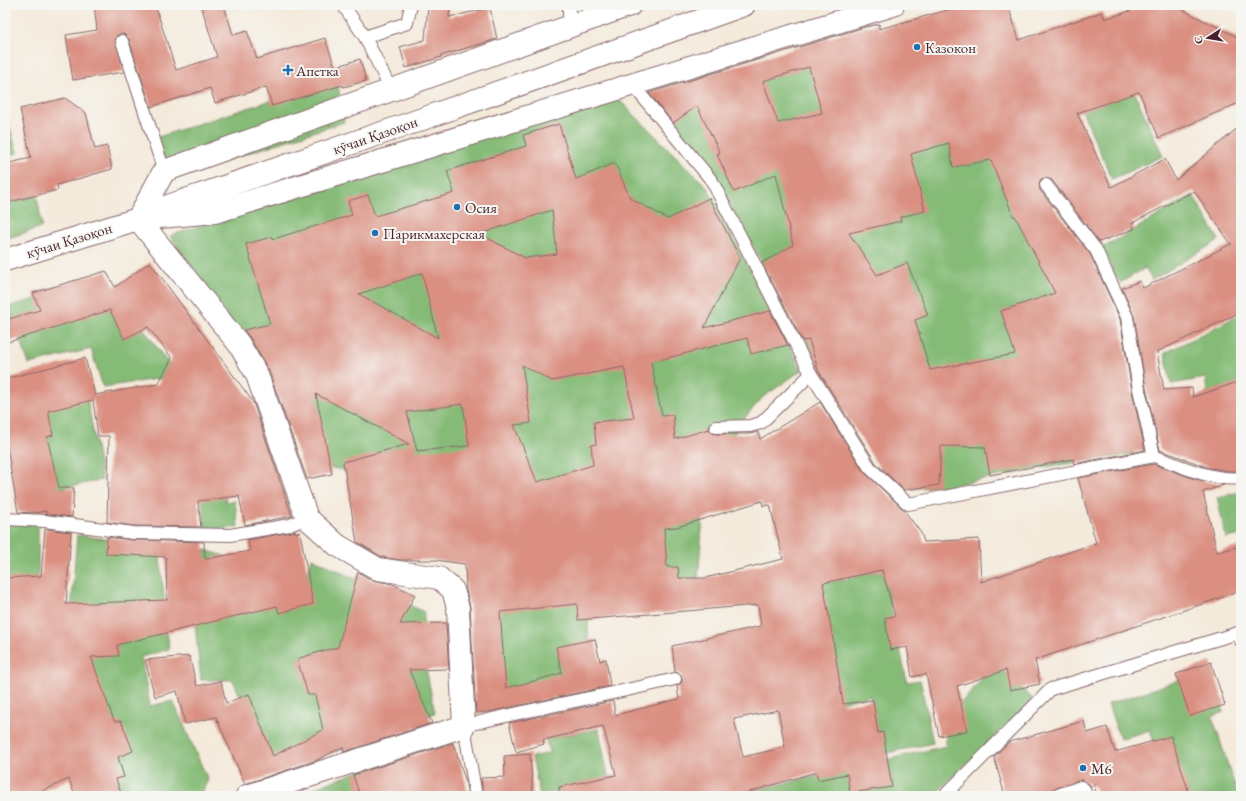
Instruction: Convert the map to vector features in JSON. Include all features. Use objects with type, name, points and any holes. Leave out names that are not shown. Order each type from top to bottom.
[{"type":"street","points":[[138,219],[164,171],[630,5]]},
{"type":"street","name":"кӯчаи Қазоқон","points":[[5,260],[138,219],[171,205],[411,123],[744,5]]},
{"type":"street","points":[[138,219],[215,212],[893,5]]},
{"type":"street","points":[[138,219],[239,344],[250,362],[257,375],[307,518],[337,545],[378,569],[439,578],[452,590],[458,608],[464,726],[247,796]]},
{"type":"lane","points":[[343,5],[365,37],[391,90]]},
{"type":"lane","points":[[365,37],[407,23],[411,5]]},
{"type":"lane","points":[[569,5],[569,26]]},
{"type":"lane","points":[[122,41],[164,171]]},
{"type":"lane","points":[[632,84],[712,181],[811,374],[870,468],[908,504],[1154,456],[1187,469],[1231,480],[1241,478]]},
{"type":"lane","points":[[1046,185],[1096,250],[1127,317],[1138,389],[1154,456]]},
{"type":"lane","points":[[716,427],[750,426],[761,423],[811,374]]},
{"type":"lane","points":[[5,519],[45,521],[133,533],[230,535],[290,525],[307,518]]},
{"type":"lane","points":[[944,796],[1051,689],[1240,636]]},
{"type":"lane","points":[[476,796],[464,726],[675,679]]},
{"type":"lane","points":[[1055,796],[1081,788],[1084,789],[1086,796]]},
{"type":"green space","points":[[874,44],[1033,180],[1130,431],[1133,454],[1039,468],[948,486],[905,489],[885,475],[823,373],[717,181],[676,135],[659,102]]},
{"type":"green space","points":[[337,79],[344,122],[165,180],[158,137]]},
{"type":"green space","points":[[1129,80],[1163,156],[1112,179],[1079,103]]},
{"type":"green space","points":[[607,88],[707,187],[802,370],[763,397],[741,422],[724,451],[705,492],[696,603],[652,606],[588,620],[589,679],[495,703],[489,567],[351,471],[306,464],[287,390],[246,342],[170,236],[454,136]]},
{"type":"green space","points":[[5,110],[17,153],[5,156]]},
{"type":"green space","points":[[37,195],[42,227],[5,239],[5,205]]},
{"type":"green space","points":[[1193,195],[1219,240],[1152,280],[1145,268],[1120,283],[1101,249]]},
{"type":"green space","points":[[46,296],[134,315],[177,376],[103,387],[91,349],[29,364],[8,307]]},
{"type":"green space","points":[[1241,314],[1241,425],[1208,397],[1205,378],[1171,384],[1165,353]]},
{"type":"green space","points":[[87,398],[102,480],[56,489],[41,407]]},
{"type":"green space","points":[[225,491],[226,502],[235,501],[238,527],[205,531],[202,493]]},
{"type":"green space","points":[[1241,492],[1241,535],[1226,538],[1217,497]]},
{"type":"green space","points":[[5,523],[38,523],[38,629],[5,629]]},
{"type":"green space","points":[[77,535],[159,547],[169,649],[141,657],[150,706],[173,701],[208,780],[200,796],[111,796],[90,645],[71,611]]},
{"type":"green space","points":[[205,550],[261,567],[269,579],[308,573],[312,558],[424,612],[422,649],[435,713],[331,753],[270,764],[233,680],[201,680],[195,625]]},
{"type":"green space","points":[[883,571],[907,682],[920,680],[933,743],[882,754],[870,696],[837,703],[805,588]]},
{"type":"green space","points":[[995,664],[1033,699],[933,796],[754,796],[752,791],[946,746],[946,720]]},
{"type":"green space","points":[[1210,670],[1224,712],[1212,716],[1238,796],[1172,796],[1150,730],[1120,739],[1108,704]]},
{"type":"green space","points":[[599,729],[609,781],[540,795],[532,757],[549,753],[546,739]]},
{"type":"green space","points":[[386,761],[431,776],[438,796],[294,796]]},
{"type":"building","points":[[94,5],[155,5],[176,70],[217,57],[201,5],[224,5],[233,35],[247,31],[257,59],[325,38],[335,67],[360,59],[366,81],[343,87],[343,85],[272,106],[266,87],[215,103],[210,88],[151,107],[129,39],[124,34],[119,34],[116,36],[115,40],[124,72],[73,80],[66,35],[97,30]]},
{"type":"building","points":[[428,5],[450,5],[449,17],[490,8],[497,39],[406,68],[400,47],[425,40]]},
{"type":"building","points":[[966,5],[1008,5],[1019,40],[1102,12],[1105,19],[1149,5],[1173,5],[1241,39],[1241,102],[1159,138],[1139,92],[1077,113],[1111,187],[1165,159],[1176,180],[1241,125],[1241,312],[1157,352],[1164,390],[1192,388],[1193,397],[1241,381],[1241,471],[1210,468],[1160,450],[1146,388],[1134,316],[1122,288],[1140,281],[1143,288],[1231,244],[1194,191],[1132,223],[1134,229],[1099,242],[1052,180],[1045,178],[1041,179],[1039,183],[1040,190],[1090,254],[1120,319],[1132,391],[1145,450],[1074,464],[1073,459],[990,475],[985,447],[941,446],[939,485],[904,490],[876,463],[818,370],[809,340],[803,341],[762,263],[793,245],[776,174],[734,192],[717,154],[720,153],[697,106],[673,123],[649,93],[865,27],[879,24],[879,29]],"holes":[[[809,67],[822,113],[778,123],[763,81]],[[949,143],[953,167],[991,160],[1013,216],[1015,216],[1055,293],[1001,311],[1015,354],[930,370],[915,320],[928,315],[907,263],[877,275],[849,233],[901,221],[900,217],[925,211],[911,154]]]},
{"type":"building","points":[[65,98],[86,113],[95,149],[107,146],[112,169],[57,185],[58,190],[5,203],[5,164],[31,158],[20,109]]},
{"type":"building","points":[[559,124],[576,179],[615,163],[630,198],[668,219],[709,198],[740,258],[704,328],[770,311],[788,345],[751,354],[747,338],[651,362],[662,416],[673,415],[675,439],[709,429],[712,433],[716,434],[750,434],[758,432],[760,439],[820,402],[864,472],[903,509],[921,533],[924,542],[979,539],[981,582],[1096,543],[1078,478],[1153,464],[1195,479],[1224,485],[1203,492],[1217,552],[1241,546],[1241,591],[1035,660],[1040,684],[1010,690],[1006,670],[957,686],[967,731],[939,736],[926,674],[912,677],[907,647],[890,650],[885,618],[895,616],[882,570],[823,583],[843,704],[873,700],[878,733],[883,732],[892,787],[850,793],[847,774],[818,780],[816,772],[736,796],[560,796],[559,787],[616,775],[603,726],[543,740],[544,744],[516,752],[509,723],[613,701],[615,715],[679,699],[677,686],[682,682],[682,678],[680,674],[675,672],[672,646],[761,626],[758,605],[578,620],[577,604],[500,612],[506,688],[562,673],[556,647],[595,639],[600,661],[606,659],[610,686],[488,712],[476,713],[470,607],[466,590],[465,564],[435,560],[400,560],[382,557],[357,542],[343,462],[409,444],[316,394],[332,474],[307,479],[269,371],[244,330],[270,324],[246,244],[272,237],[273,239],[352,215],[348,201],[368,195],[375,216],[454,193],[447,171],[526,146],[523,135]],"holes":[[[552,210],[557,254],[525,258],[480,234]],[[422,273],[438,338],[359,294]],[[522,365],[552,381],[624,367],[634,418],[594,422],[596,444],[591,445],[593,465],[537,482],[514,425],[531,423]],[[463,404],[469,446],[417,451],[407,412]],[[762,501],[763,506],[770,505],[783,559],[705,578],[679,578],[678,567],[667,567],[664,528],[677,527]],[[778,710],[785,747],[743,757],[734,719]]]},
{"type":"building","points":[[150,262],[253,402],[292,516],[245,525],[239,496],[198,501],[201,527],[134,526],[107,522],[109,436],[98,436],[93,400],[48,411],[53,435],[47,437],[59,488],[74,488],[72,517],[46,514],[46,511],[34,513],[18,512],[5,435],[5,379],[85,358],[95,395],[158,384],[172,358],[148,327],[124,339],[110,310],[5,343],[5,320],[40,310],[33,293],[106,271],[115,287]]},
{"type":"building","points":[[45,529],[71,532],[66,604],[167,600],[166,557],[106,554],[107,537],[133,540],[204,542],[205,559],[250,551],[248,540],[296,531],[296,533],[300,532],[313,604],[279,613],[277,606],[117,645],[119,656],[91,657],[114,721],[121,721],[133,751],[118,757],[124,777],[116,779],[122,796],[75,796],[69,779],[31,796],[9,796],[5,786],[5,578],[41,576]]},
{"type":"building","points":[[358,572],[372,580],[393,584],[415,595],[400,624],[446,623],[449,669],[409,670],[432,723],[344,752],[343,747],[317,760],[245,784],[216,717],[185,724],[177,691],[155,697],[145,660],[189,656],[197,686],[221,681],[226,703],[249,694],[273,756],[323,730],[315,695],[308,695],[297,659],[322,651],[322,653],[323,651],[338,647]]},
{"type":"building","points":[[1211,662],[1225,705],[1190,716],[1176,674]]},
{"type":"building","name":"М6","points":[[1084,721],[1087,733],[1107,727],[1115,752],[1171,736],[1190,796],[1097,796],[1094,785],[1091,786],[1082,780],[1053,789],[1049,791],[1048,796],[1005,796],[994,757],[1009,742]]},
{"type":"building","points":[[453,743],[465,779],[468,796],[360,796],[353,775]]},
{"type":"building","points":[[530,754],[533,796],[483,796],[481,778],[505,777],[504,756]]},
{"type":"place","name":"Казокон","points":[[917,47]]},
{"type":"place","name":"Апетка","points":[[288,70]]},
{"type":"place","name":"Осия","points":[[457,207]]},
{"type":"place","name":"Парикмахерская","points":[[375,233]]},
{"type":"place","name":"М6","points":[[1083,768]]}]
